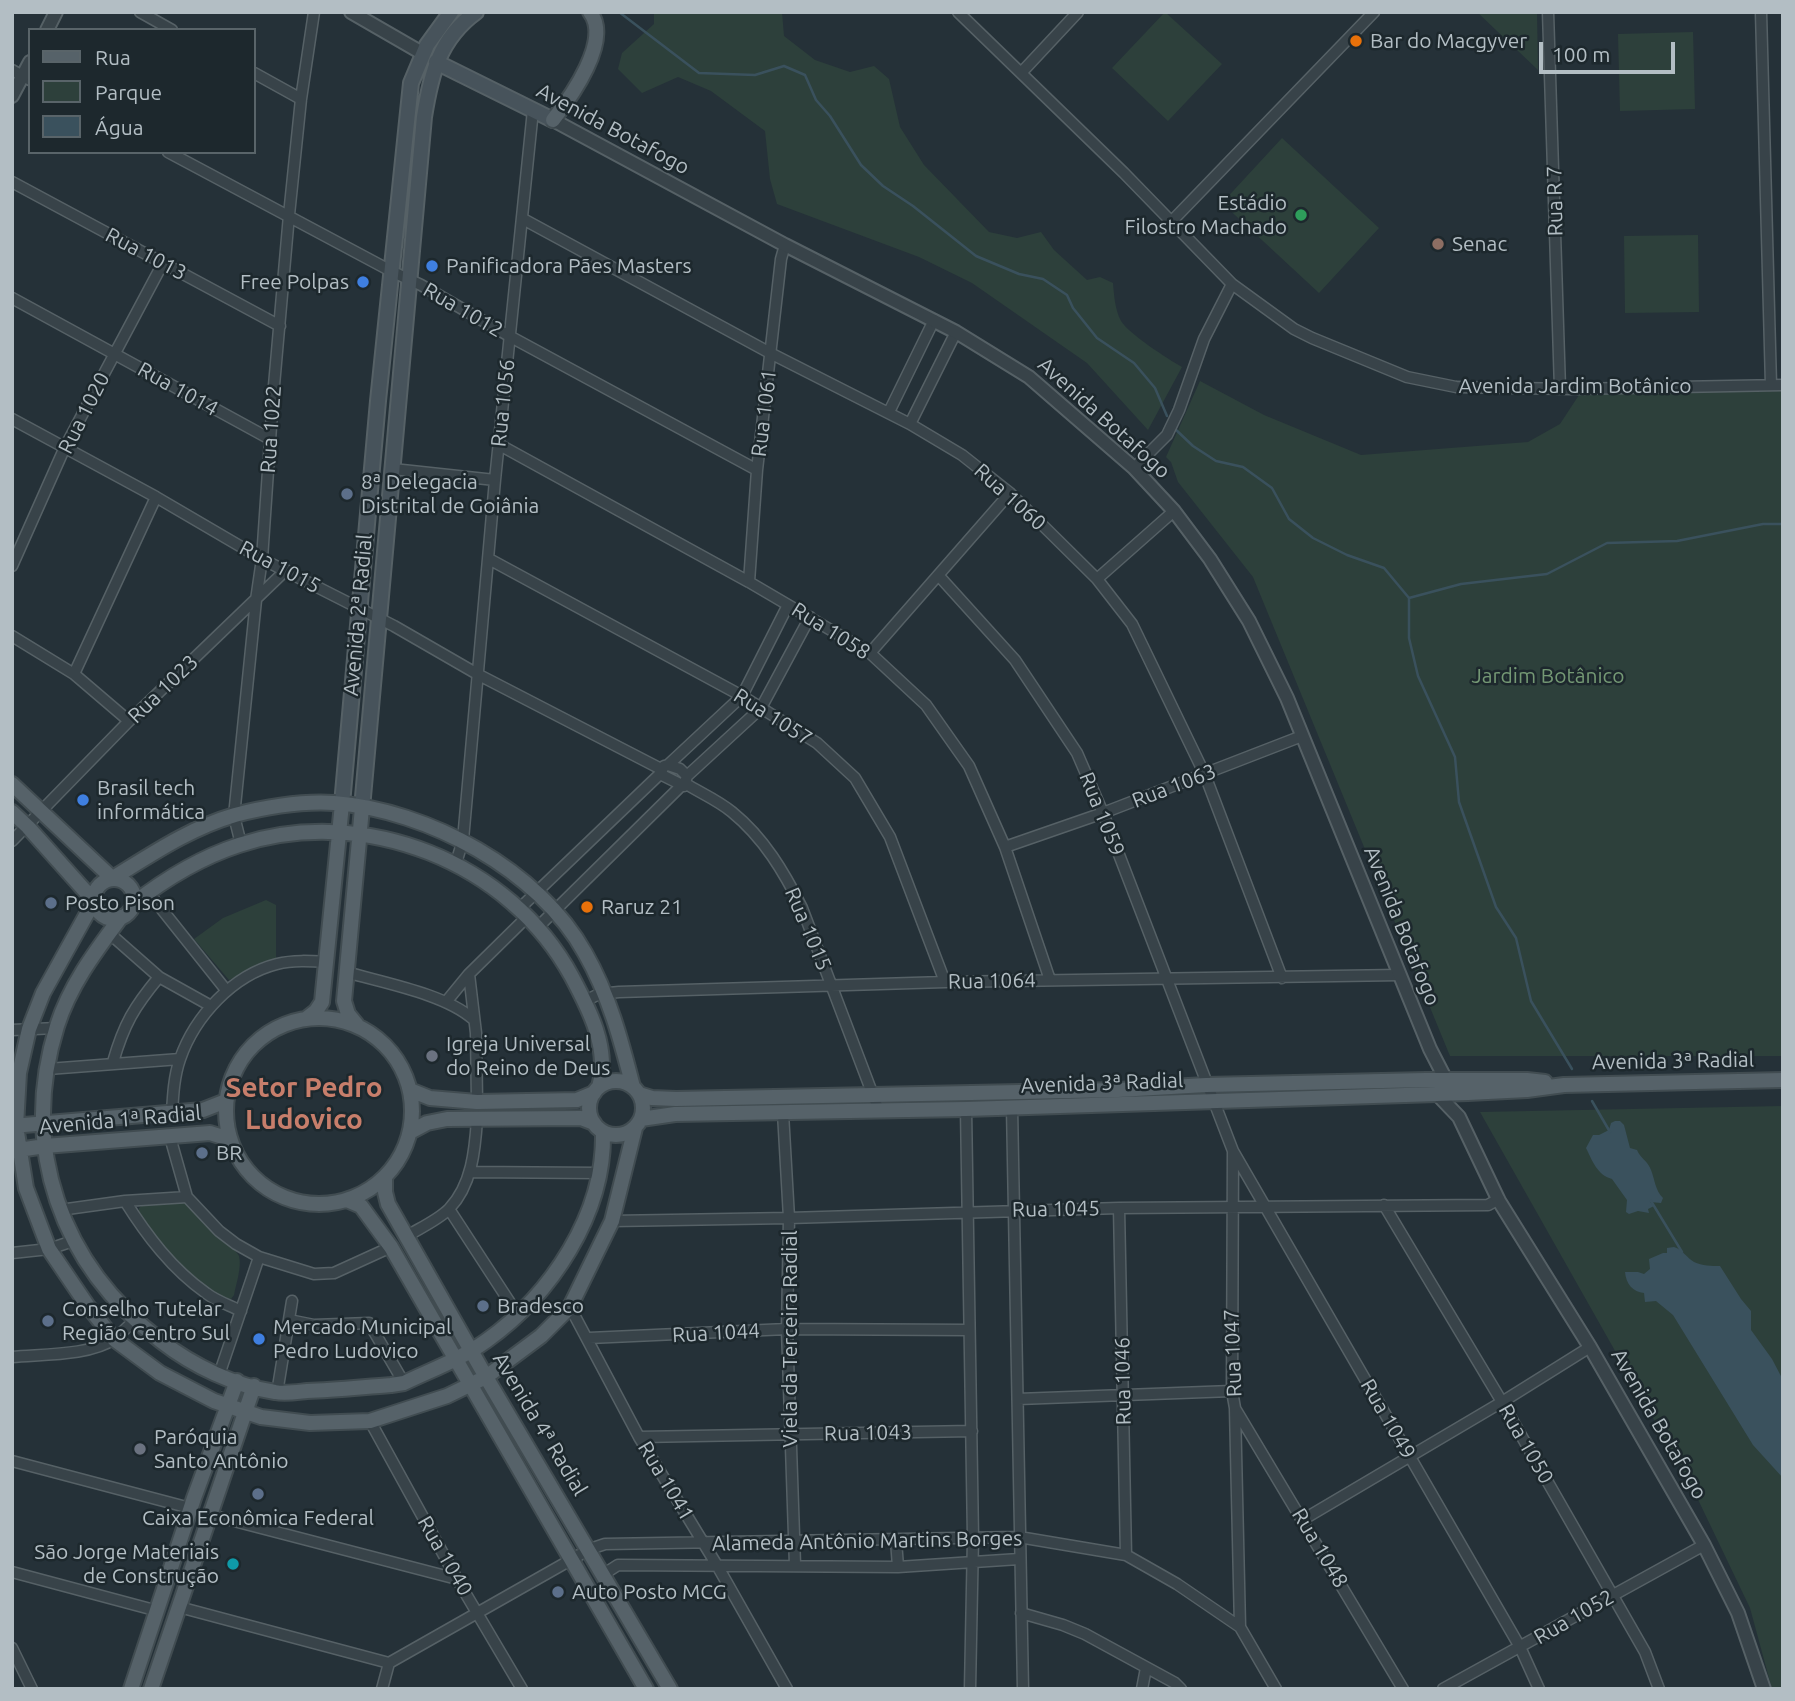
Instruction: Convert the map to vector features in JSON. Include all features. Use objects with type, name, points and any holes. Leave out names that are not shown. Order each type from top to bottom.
[{"type":"main road","name":"Avenida 2ª Radial","points":[[307,1018],[316,1011],[321,1002],[326,962],[411,83],[422,54],[451,12]]},
{"type":"main road","name":"Avenida 2ª Radial","points":[[357,1025],[348,1014],[344,1002],[346,972],[424,117],[436,62],[451,36],[476,12]]},
{"type":"main road","points":[[552,120],[563,107],[590,61],[597,40],[597,26],[590,12]]},
{"type":"main road","name":"Avenida Botafogo","points":[[436,62],[552,120]]},
{"type":"main road","points":[[391,271],[413,250]]},
{"type":"main road","points":[[12,784],[113,878],[130,886],[133,904]]},
{"type":"main road","points":[[342,804],[410,820],[463,840],[513,872],[536,893],[584,951],[606,993],[643,1111],[611,1223],[570,1307],[541,1336],[470,1387],[370,1421],[310,1423],[261,1417],[227,1406],[183,1386],[114,1339],[87,1306],[49,1249],[15,1150],[14,1126],[19,1073],[29,1029],[58,964],[94,901],[101,883],[185,834],[234,816],[272,807],[342,804]]},
{"type":"main road","points":[[12,812],[29,827],[94,901],[97,910],[105,916],[121,917]]},
{"type":"main road","points":[[340,833],[401,843],[456,863],[493,886],[529,917],[565,963],[585,1001],[602,1057],[603,1070],[589,1108],[598,1128],[600,1173],[586,1217],[549,1280],[518,1315],[472,1350],[404,1382],[327,1391],[276,1393],[219,1375],[179,1355],[134,1321],[99,1280],[73,1241],[60,1210],[47,1163],[43,1124],[48,1069],[57,1028],[68,997],[85,966],[133,904],[195,863],[241,844],[297,834],[340,833]]},
{"type":"main road","points":[[333,1017],[357,1025],[379,1039],[397,1059],[410,1090],[410,1132],[400,1156],[385,1178],[347,1200],[323,1205],[293,1201],[265,1188],[243,1167],[229,1139],[225,1119],[226,1101],[234,1071],[252,1045],[277,1027],[307,1018],[333,1017]]},
{"type":"main road","name":"Avenida 3ª Radial","points":[[636,1090],[652,1098],[676,1100],[1426,1080],[1527,1080],[1564,1085]]},
{"type":"main road","name":"Avenida 3ª Radial","points":[[638,1124],[676,1114],[966,1109],[1468,1093],[1564,1085],[1783,1080]]},
{"type":"main road","points":[[410,1090],[430,1098],[477,1102],[577,1100],[615,1081],[636,1090]]},
{"type":"main road","points":[[1012,1107],[1018,1098],[1105,1095],[1118,1090]]},
{"type":"main road","points":[[937,1093],[961,1099],[966,1109]]},
{"type":"main road","name":"Avenida 1ª Radial","points":[[14,1126],[203,1110],[226,1101]]},
{"type":"main road","points":[[410,1132],[427,1123],[447,1119],[580,1118],[618,1135],[638,1124]]},
{"type":"main road","name":"Avenida 1ª Radial","points":[[15,1150],[210,1133],[229,1139]]},
{"type":"main road","name":"Avenida 4ª Radial","points":[[385,1178],[388,1204],[486,1377],[590,1549],[670,1689]]},
{"type":"main road","name":"Avenida 4ª Radial","points":[[347,1200],[361,1206],[391,1247],[646,1689]]},
{"type":"main road","points":[[586,1217],[611,1223]]},
{"type":"main road","points":[[131,1689],[190,1508],[237,1381]]},
{"type":"main road","points":[[151,1689],[254,1386]]},
{"type":"street","points":[[48,28],[56,12]]},
{"type":"street","points":[[140,12],[168,28]]},
{"type":"street","name":"Rua 1022","points":[[241,844],[234,816],[262,559],[289,215],[301,99],[314,12]]},
{"type":"street","points":[[351,12],[422,54]]},
{"type":"street","name":"Avenida Jardim Botânico","points":[[958,12],[1232,284],[1294,329],[1312,338],[1407,377],[1456,387],[1560,389],[1783,385]]},
{"type":"street","points":[[1021,73],[1078,12]]},
{"type":"street","points":[[1171,222],[1374,12]]},
{"type":"street","name":"Rua R 7","points":[[1548,12],[1560,389]]},
{"type":"street","points":[[1761,12],[1771,385]]},
{"type":"street","points":[[12,96],[22,75]]},
{"type":"street","points":[[256,75],[301,99]]},
{"type":"street","name":"Rua 1056","points":[[456,863],[463,840],[498,444],[533,110]]},
{"type":"street","name":"Avenida Botafogo","points":[[552,120],[785,245],[956,332],[1029,377],[1134,468],[1174,511],[1210,559],[1248,621],[1287,698],[1430,1049],[1446,1080]]},
{"type":"street","name":"Rua 1012","points":[[172,154],[410,280],[757,470]]},
{"type":"street","name":"Rua 1013","points":[[12,182],[280,326]]},
{"type":"street","name":"Rua 1060","points":[[523,219],[772,354],[889,412],[962,455],[1010,493],[1097,579],[1132,624],[1205,775],[1282,978]]},
{"type":"street","name":"Rua 1061","points":[[750,582],[757,470],[781,259],[785,245]]},
{"type":"street","name":"Rua 1020","points":[[12,566],[65,447],[163,263]]},
{"type":"street","points":[[1134,468],[1167,435],[1179,411],[1204,339],[1232,284]]},
{"type":"street","name":"Rua 1014","points":[[12,298],[270,439]]},
{"type":"street","points":[[889,412],[934,320]]},
{"type":"street","points":[[910,424],[956,332]]},
{"type":"street","name":"Rua 1015","points":[[12,419],[156,497],[262,559],[479,675],[663,769],[680,769],[684,782],[730,811],[752,830],[773,856],[802,908],[879,1111]]},
{"type":"street","name":"Rua 1058","points":[[498,444],[750,582],[870,653],[926,705],[969,766],[1005,847],[1050,980]]},
{"type":"street","points":[[393,469],[495,480]]},
{"type":"street","points":[[870,653],[1010,493]]},
{"type":"street","points":[[74,674],[156,497]]},
{"type":"street","points":[[1097,579],[1174,511]]},
{"type":"street","name":"Rua 1057","points":[[489,559],[742,696],[817,743],[855,778],[890,837],[945,982]]},
{"type":"street","name":"Rua 1023","points":[[12,841],[29,827],[129,721],[286,570]]},
{"type":"street","name":"Rua 1059","points":[[939,576],[1015,660],[1077,753],[1104,813],[1206,1085]]},
{"type":"street","points":[[446,1002],[469,974],[529,917],[536,893],[742,696],[788,605]]},
{"type":"street","points":[[529,917],[554,912],[761,708],[810,617]]},
{"type":"street","points":[[12,636],[74,674],[129,721]]},
{"type":"street","name":"Rua 1063","points":[[1005,847],[1104,813],[1302,736]]},
{"type":"street","points":[[148,892],[226,990]]},
{"type":"street","points":[[109,933],[159,977],[211,1006]]},
{"type":"street","points":[[172,1113],[173,1089],[180,1059],[211,1006],[226,990],[241,980],[276,965],[307,961],[326,962]]},
{"type":"street","points":[[346,972],[446,1002],[463,1010],[473,1020]]},
{"type":"street","points":[[469,974],[476,1033],[477,1102]]},
{"type":"street","name":"Rua 1064","points":[[585,1001],[606,993],[945,982],[1400,975]]},
{"type":"street","points":[[113,1062],[121,1033],[130,1015],[159,977]]},
{"type":"street","points":[[12,1030],[57,1028]]},
{"type":"street","name":"Avenida Botafogo","points":[[1426,1080],[1430,1049]]},
{"type":"street","points":[[48,1069],[180,1059]]},
{"type":"street","name":"Rua 1047","points":[[1206,1085],[1233,1151],[1232,1391],[1236,1408],[1240,1627]]},
{"type":"street","points":[[1458,1117],[1461,1104],[1468,1093]]},
{"type":"street","name":"Avenida Botafogo","points":[[1437,1094],[1458,1117],[1499,1199],[1590,1347],[1704,1545],[1738,1613],[1764,1689]]},
{"type":"street","points":[[1012,1107],[1018,1537],[1023,1689]]},
{"type":"street","points":[[966,1109],[972,1431],[970,1689]]},
{"type":"street","name":"Viela da Terceira Radial","points":[[783,1113],[789,1218],[787,1329],[795,1565]]},
{"type":"street","points":[[407,1236],[449,1209],[470,1172],[477,1119]]},
{"type":"street","points":[[170,1137],[187,1197],[219,1231],[259,1257],[314,1275],[334,1273],[391,1247]]},
{"type":"street","name":"Rua 1049","points":[[1233,1151],[1520,1647],[1539,1689]]},
{"type":"street","points":[[470,1172],[600,1173]]},
{"type":"street","points":[[60,1210],[125,1201],[187,1197]]},
{"type":"street","name":"Rua 1045","points":[[611,1223],[1014,1210],[1488,1205],[1499,1199]]},
{"type":"street","points":[[125,1201],[144,1232],[171,1263],[207,1295],[241,1311]]},
{"type":"street","name":"Rua 1050","points":[[1384,1205],[1502,1402],[1645,1652],[1659,1689]]},
{"type":"street","name":"Rua 1046","points":[[1119,1208],[1126,1555]]},
{"type":"street","points":[[449,1209],[518,1315]]},
{"type":"street","points":[[12,1253],[49,1249],[73,1241]]},
{"type":"street","points":[[219,1375],[259,1257]]},
{"type":"street","points":[[276,1393],[292,1301]]},
{"type":"street","name":"Rua 1041","points":[[570,1307],[589,1338],[639,1437],[705,1544],[787,1689]]},
{"type":"street","points":[[289,1320],[314,1325],[369,1323],[404,1382]]},
{"type":"street","points":[[12,1357],[82,1350],[114,1339],[134,1321]]},
{"type":"street","name":"Rua 1044","points":[[589,1338],[787,1329],[970,1330]]},
{"type":"street","points":[[1304,1519],[1590,1347]]},
{"type":"street","points":[[1017,1399],[1232,1391]]},
{"type":"street","name":"Rua 1048","points":[[1236,1408],[1404,1689]]},
{"type":"street","name":"Rua 1040","points":[[370,1421],[522,1689]]},
{"type":"street","name":"Rua 1043","points":[[639,1437],[972,1431]]},
{"type":"street","points":[[12,1461],[190,1508]]},
{"type":"street","points":[[211,1515],[457,1578]]},
{"type":"street","name":"Alameda Antônio Martins Borges","points":[[389,1663],[590,1549],[605,1544],[1018,1537],[1126,1555],[1177,1584],[1240,1627],[1276,1689]]},
{"type":"street","points":[[896,1540],[898,1567]]},
{"type":"street","name":"Rua 1052","points":[[1443,1689],[1704,1545]]},
{"type":"street","name":"Alameda Antônio Martins Borges","points":[[604,1574],[618,1565],[898,1567],[1019,1559]]},
{"type":"street","points":[[12,1572],[158,1611]]},
{"type":"street","points":[[179,1607],[389,1663],[382,1689]]},
{"type":"street","points":[[1021,1613],[1085,1634],[1181,1689]]},
{"type":"street","points":[[12,1648],[32,1689]]},
{"type":"street","points":[[1143,1689],[1146,1668]]},
{"type":"green space","points":[[654,12],[782,12],[784,36],[815,60],[850,72],[874,66],[889,79],[900,127],[924,165],[989,232],[1017,238],[1041,232],[1054,250],[1087,280],[1100,277],[1113,283],[1117,312],[1125,326],[1149,346],[1182,367],[1148,430],[1087,363],[972,283],[919,257],[777,204],[770,179],[765,131],[711,91],[678,77],[642,93],[618,69],[622,53],[654,24]]},
{"type":"green space","points":[[1165,12],[1222,64],[1168,121],[1112,68]]},
{"type":"green space","points":[[1477,12],[1537,12],[1538,70]]},
{"type":"green space","points":[[1693,32],[1695,109],[1620,111],[1618,34]]},
{"type":"green space","name":"Estádio Filostro Machado","points":[[1282,138],[1379,228],[1319,293],[1222,203]]},
{"type":"green space","points":[[1698,235],[1699,312],[1625,313],[1624,236]]},
{"type":"green space","name":"Jardim Botânico","points":[[1200,381],[1264,415],[1361,455],[1528,442],[1560,424],[1583,393],[1783,391],[1783,1056],[1450,1056],[1253,577],[1178,482],[1171,462],[1166,457]]},
{"type":"green space","points":[[266,900],[276,905],[276,959],[229,980],[194,939],[223,918]]},
{"type":"green space","points":[[1783,1106],[1783,1689],[1772,1689],[1750,1608],[1692,1487],[1480,1112]]},
{"type":"green space","points":[[184,1202],[239,1256],[238,1276],[231,1299],[204,1287],[178,1264],[155,1237],[139,1212],[139,1208],[145,1203]]},
{"type":"water","points":[[1615,1121],[1624,1125],[1630,1148],[1637,1150],[1648,1164],[1663,1198],[1661,1203],[1650,1202],[1654,1206],[1648,1209],[1649,1213],[1626,1212],[1627,1200],[1612,1179],[1599,1171],[1586,1148],[1593,1135],[1609,1130],[1611,1123]]},
{"type":"water","points":[[1674,1247],[1697,1263],[1720,1266],[1751,1311],[1751,1330],[1783,1380],[1783,1478],[1753,1445],[1673,1315],[1656,1301],[1645,1302],[1644,1293],[1633,1289],[1627,1280],[1625,1272],[1644,1274],[1650,1269],[1649,1259],[1667,1253],[1667,1248]]},
{"type":"waterway","points":[[619,12],[699,73],[755,75],[784,66],[805,75],[816,100],[830,116],[861,165],[883,186],[976,256],[1019,274],[1043,279],[1067,295],[1073,308],[1097,338],[1134,363],[1155,388],[1167,416]]},
{"type":"waterway","points":[[1174,428],[1193,446],[1216,461],[1243,467],[1272,488],[1289,519],[1313,538],[1347,555],[1384,568],[1409,598],[1409,638],[1418,676],[1455,757],[1459,802],[1496,907],[1516,938],[1531,1001],[1572,1069]]},
{"type":"waterway","points":[[1409,598],[1461,584],[1547,574],[1607,543],[1677,541],[1763,524],[1783,524]]},
{"type":"waterway","points":[[1592,1101],[1610,1132]]},
{"type":"waterway","points":[[1651,1201],[1682,1252]]},
{"type":"place","name":"Bar do Macgyver","points":[[1356,41]]},
{"type":"place","name":"Estádio Filostro Machado","points":[[1301,215]]},
{"type":"place","name":"Senac","points":[[1438,244]]},
{"type":"place","name":"Panificadora Pães Masters","points":[[432,266]]},
{"type":"place","name":"Free Polpas","points":[[363,282]]},
{"type":"place","name":"8ª Delegacia Distrital de Goiânia","points":[[347,494]]},
{"type":"place","name":"Brasil tech informática","points":[[83,800]]},
{"type":"place","name":"Posto Pison","points":[[51,903]]},
{"type":"place","name":"Raruz 21","points":[[587,907]]},
{"type":"place","name":"Igreja Universal do Reino de Deus","points":[[432,1056]]},
{"type":"place","name":"BR","points":[[202,1153]]},
{"type":"place","name":"Bradesco","points":[[483,1306]]},
{"type":"place","name":"Conselho Tutelar Região Centro Sul","points":[[48,1321]]},
{"type":"place","name":"Mercado Municipal Pedro Ludovico","points":[[259,1339]]},
{"type":"place","name":"Paróquia Santo Antônio","points":[[140,1449]]},
{"type":"place","name":"Caixa Econômica Federal","points":[[258,1494]]},
{"type":"place","name":"São Jorge Materiais de Construção","points":[[233,1564]]},
{"type":"place","name":"Auto Posto MCG","points":[[558,1592]]},
{"type":"district","name":"Setor Pedro Ludovico","points":[[304,1104]]}]
